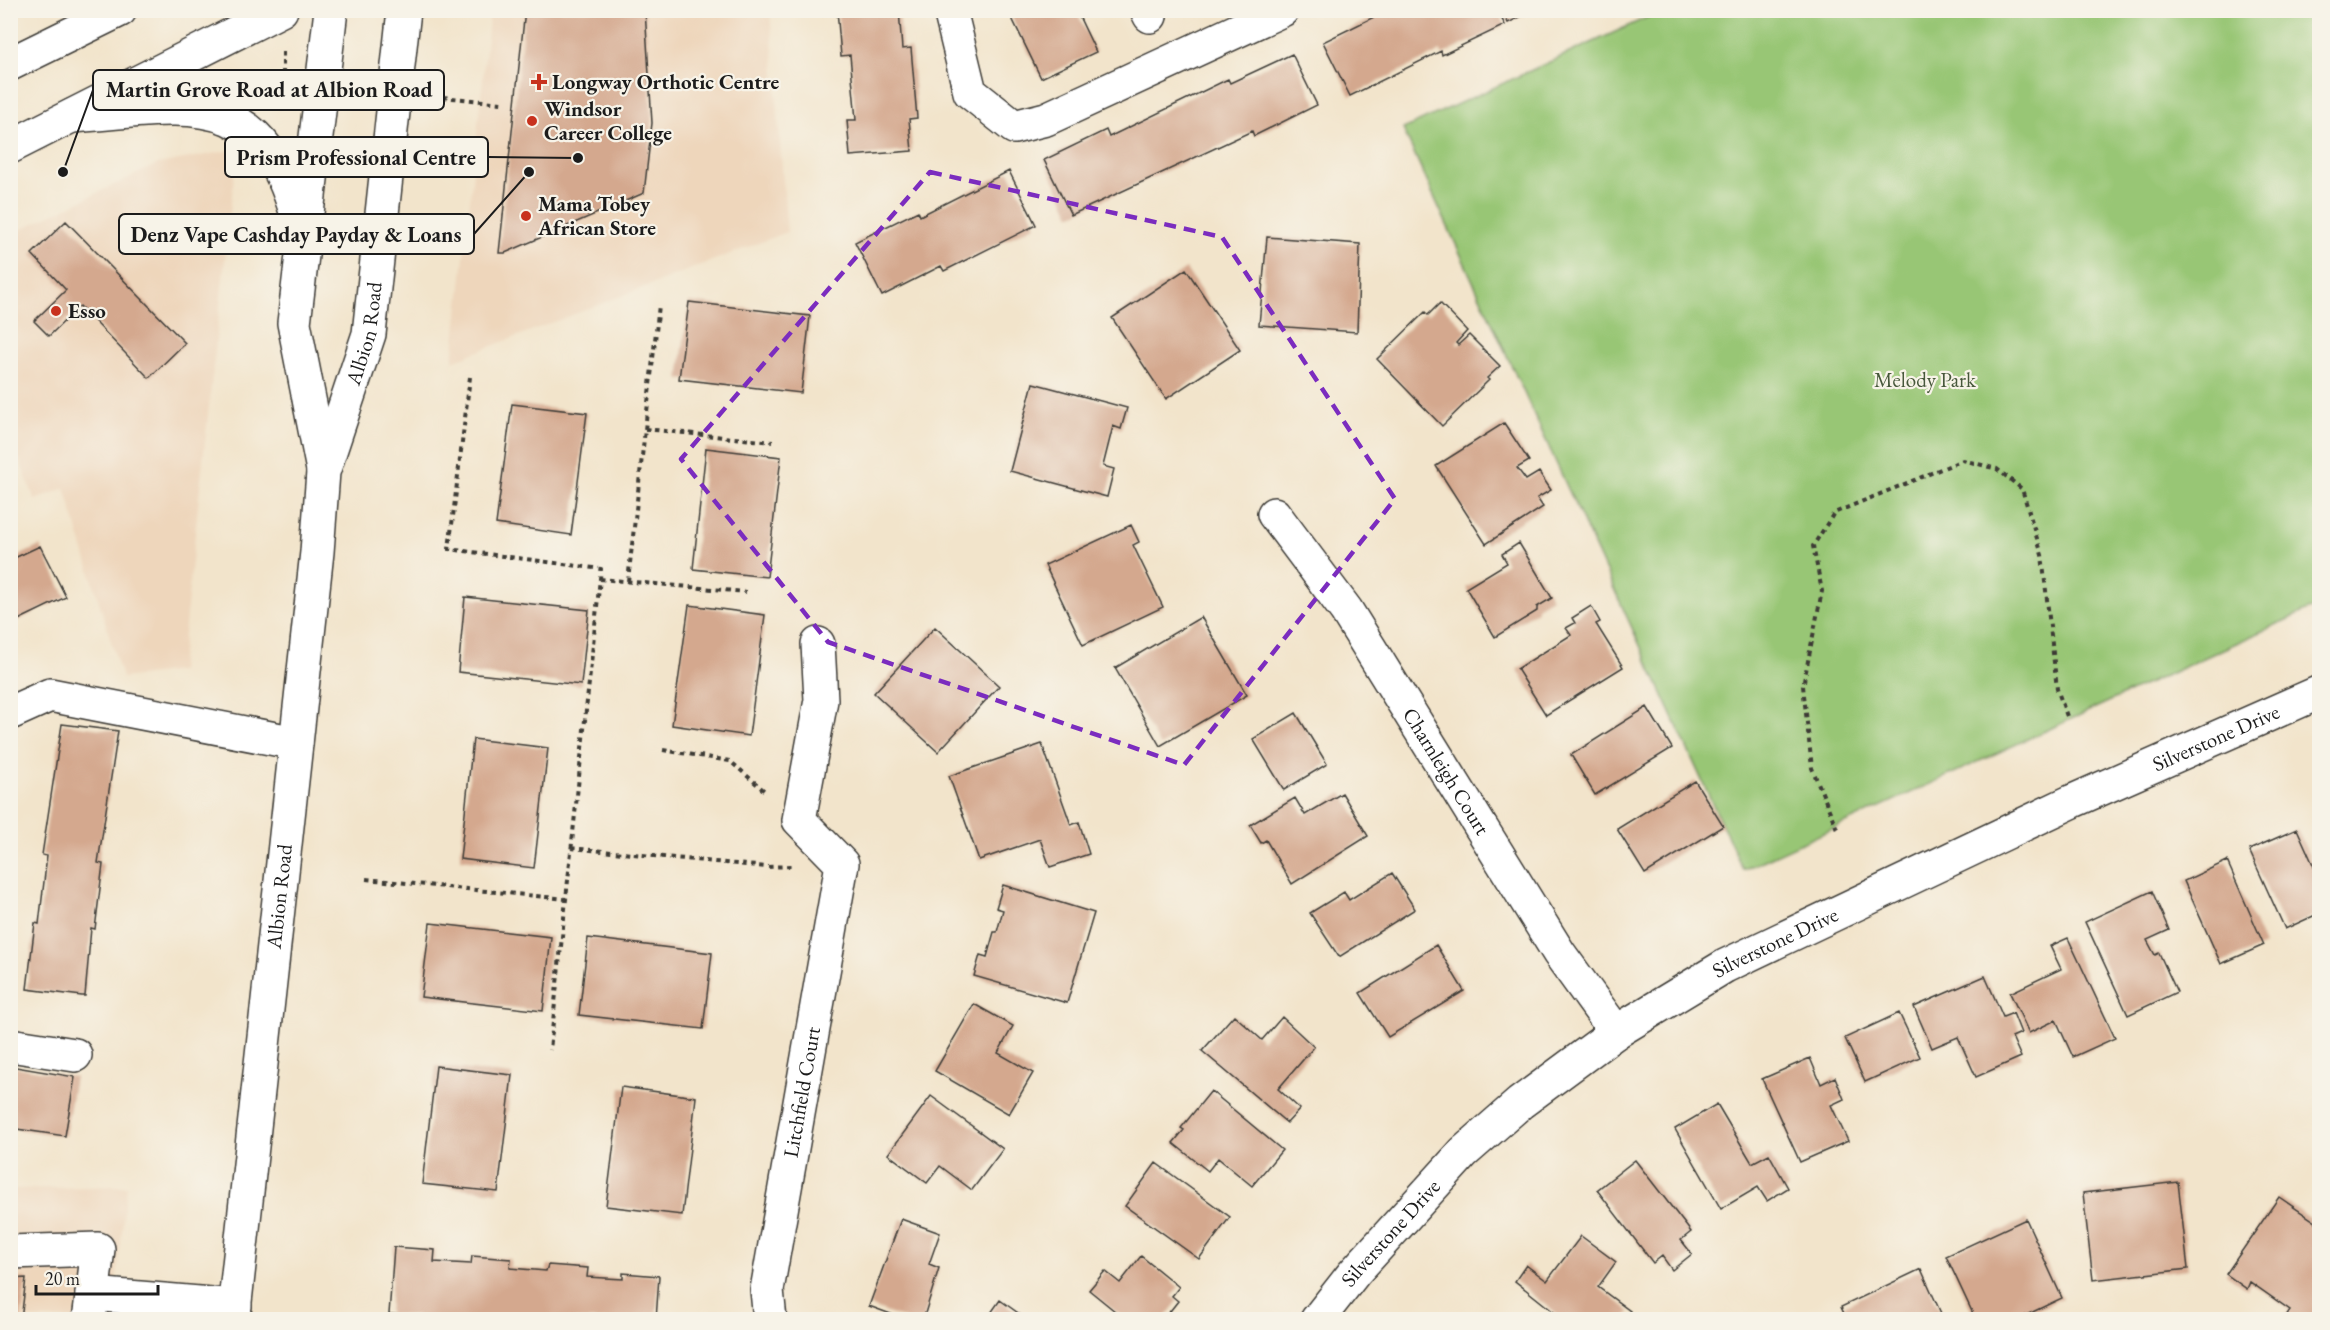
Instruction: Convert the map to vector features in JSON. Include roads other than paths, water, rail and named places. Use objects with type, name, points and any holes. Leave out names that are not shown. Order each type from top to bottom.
[{"type":"main road","points":[[10,64],[120,10]]},
{"type":"main road","points":[[10,147],[281,10]]},
{"type":"main road","name":"Albion Road","points":[[323,472],[294,323],[331,10]]},
{"type":"main road","name":"Albion Road","points":[[234,1313],[317,552],[323,472],[369,334],[404,10]]},
{"type":"main road","points":[[950,10],[970,92],[1014,127],[1046,119],[1282,10]]},
{"type":"main road","points":[[72,116],[192,108],[217,113],[244,126],[262,142],[280,168],[292,196],[304,241]]},
{"type":"main road","name":"Charnleigh Court","points":[[1274,514],[1346,610],[1559,953],[1616,1032]]},
{"type":"main road","name":"Litchfield Court","points":[[770,1320],[767,1290],[842,864],[800,820],[821,700],[818,644]]},
{"type":"main road","name":"Silverstone Drive","points":[[1317,1320],[1354,1273],[1464,1152],[1520,1103],[1616,1032],[1725,966],[2073,801],[2319,692]]},
{"type":"main road","points":[[10,713],[50,695],[296,743]]},
{"type":"main road","points":[[10,1045],[75,1055]]},
{"type":"main road","points":[[10,1252],[98,1249],[91,1307],[234,1313]]},
{"type":"place","name":"Longway Orthotic Centre","points":[[539,82]]},
{"type":"place","name":"Windsor Career College","points":[[532,121]]},
{"type":"place","name":"Prism Professional Centre","points":[[578,158]]},
{"type":"place","name":"Martin Grove Road at Albion Road","points":[[63,172]]},
{"type":"place","name":"Denz Vape Cashday Payday & Loans","points":[[529,172]]},
{"type":"place","name":"Mama Tobey African Store","points":[[526,216]]},
{"type":"place","name":"Esso","points":[[56,311]]},
{"type":"park label","name":"Melody Park","points":[[1925,380]]}]
